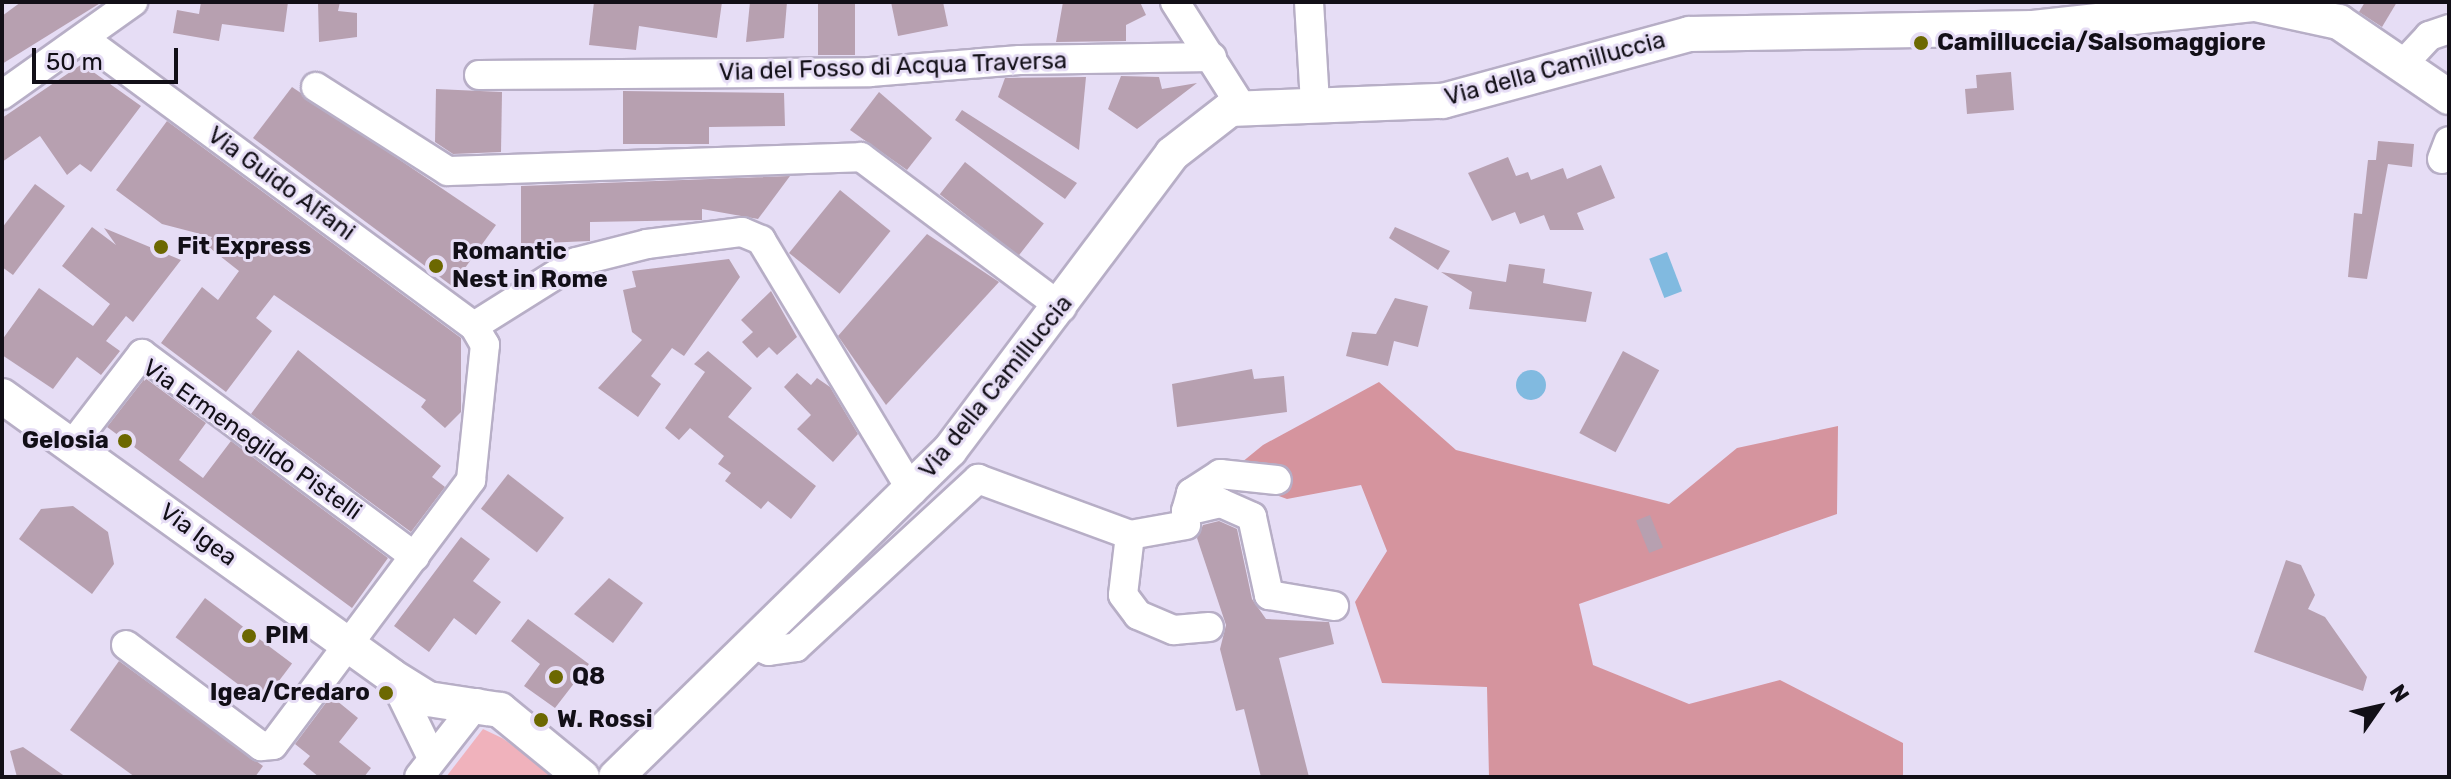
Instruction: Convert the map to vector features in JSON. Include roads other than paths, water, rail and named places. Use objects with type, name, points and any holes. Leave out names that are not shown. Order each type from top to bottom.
[{"type":"main road","name":"Via della Camilluccia","points":[[577,770],[626,767],[912,491],[1062,308],[1172,154],[1241,106],[1443,101],[1689,34],[2033,28],[2230,5],[2321,15],[2404,63],[2449,97]]},
{"type":"main road","name":"Via Igea","points":[[2,396],[391,676],[428,699],[477,703],[505,713],[577,770]]},
{"type":"street","points":[[2,95],[87,41],[133,2]]},
{"type":"street","points":[[1175,2],[1241,106]]},
{"type":"street","points":[[1309,2],[1315,103]]},
{"type":"street","points":[[2404,63],[2429,36],[2449,29]]},
{"type":"street","name":"Via Guido Alfani","points":[[87,41],[474,326]]},
{"type":"street","name":"Via del Fosso di Acqua Traversa","points":[[479,75],[870,72],[1020,60],[1212,57]]},
{"type":"street","points":[[316,87],[448,171],[866,160],[1062,308]]},
{"type":"street","points":[[126,645],[266,748],[415,557],[475,467],[485,345],[474,326],[590,257],[679,239],[755,235],[912,491]]},
{"type":"street","name":"Via Ermenegildo Pistelli","points":[[72,445],[142,354],[415,557]]},
{"type":"street","points":[[1277,480],[1220,474],[1191,493],[1186,511],[1221,503],[1252,517],[1269,595],[1334,606]]},
{"type":"street","points":[[753,644],[769,651],[796,647],[978,479],[1130,535],[1186,525]]},
{"type":"street","points":[[1130,535],[1123,595],[1138,615],[1174,630],[1209,627]]},
{"type":"street","name":"Via Igea","points":[[391,676],[426,768]]},
{"type":"street","points":[[426,768],[477,703]]},
{"type":"water","points":[[1667,252],[1682,291],[1664,298],[1649,259]]},
{"type":"water","points":[[1531,370],[1542,374],[1546,385],[1542,396],[1531,400],[1520,396],[1516,385],[1520,374]]},
{"type":"place","name":"Camilluccia/Salsomaggiore","points":[[1921,43]]},
{"type":"place","name":"Fit Express","points":[[161,247]]},
{"type":"place","name":"Romantic Nest in Rome","points":[[436,266]]},
{"type":"place","name":"Gelosia","points":[[125,441]]},
{"type":"place","name":"PIM","points":[[249,636]]},
{"type":"place","name":"Q8","points":[[556,677]]},
{"type":"place","name":"Igea/Credaro","points":[[386,693]]},
{"type":"place","name":"W. Rossi","points":[[541,720]]}]
